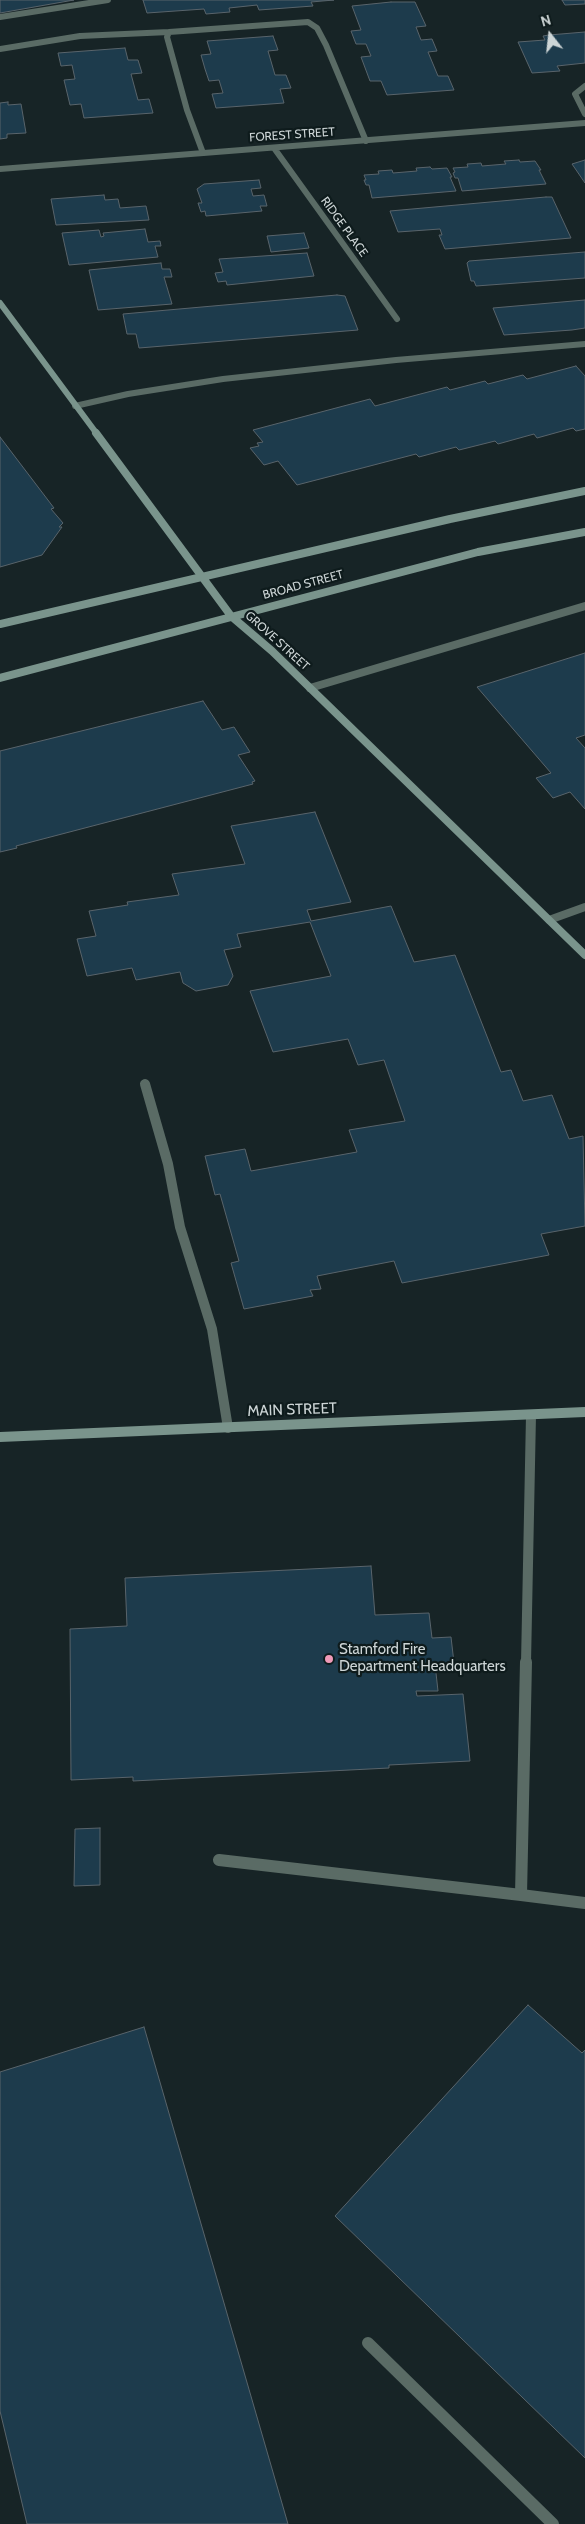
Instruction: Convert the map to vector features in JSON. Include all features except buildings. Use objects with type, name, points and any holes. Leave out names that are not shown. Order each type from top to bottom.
[{"type":"main road","name":"GROVE STREET","points":[[0,303],[231,616],[310,688],[585,955]]},
{"type":"main road","name":"BROAD STREET","points":[[0,624],[585,491]]},
{"type":"main road","name":"BROAD STREET","points":[[0,678],[469,554],[585,532]]},
{"type":"main road","name":"MAIN STREET","points":[[0,1437],[585,1412]]},
{"type":"street","points":[[0,18],[108,0]]},
{"type":"street","points":[[0,49],[80,36],[308,22],[317,28],[326,45],[366,141]]},
{"type":"street","points":[[169,32],[167,37],[187,110],[203,153]]},
{"type":"street","points":[[585,86],[576,94],[585,114]]},
{"type":"street","name":"FOREST STREET","points":[[0,169],[585,123]]},
{"type":"street","name":"RIDGE PLACE","points":[[274,148],[397,319]]},
{"type":"street","points":[[75,406],[128,394],[223,379],[396,360],[585,344]]},
{"type":"street","points":[[310,688],[585,606]]},
{"type":"street","points":[[549,920],[585,907]]},
{"type":"street","points":[[145,1084],[168,1164],[180,1227],[212,1329],[228,1428]]},
{"type":"street","points":[[521,1895],[531,1415]]},
{"type":"street","points":[[219,1860],[585,1903]]},
{"type":"street","points":[[368,2343],[553,2524]]},
{"type":"place","name":"Stamford Fire Department Headquarters","points":[[329,1659]]}]
